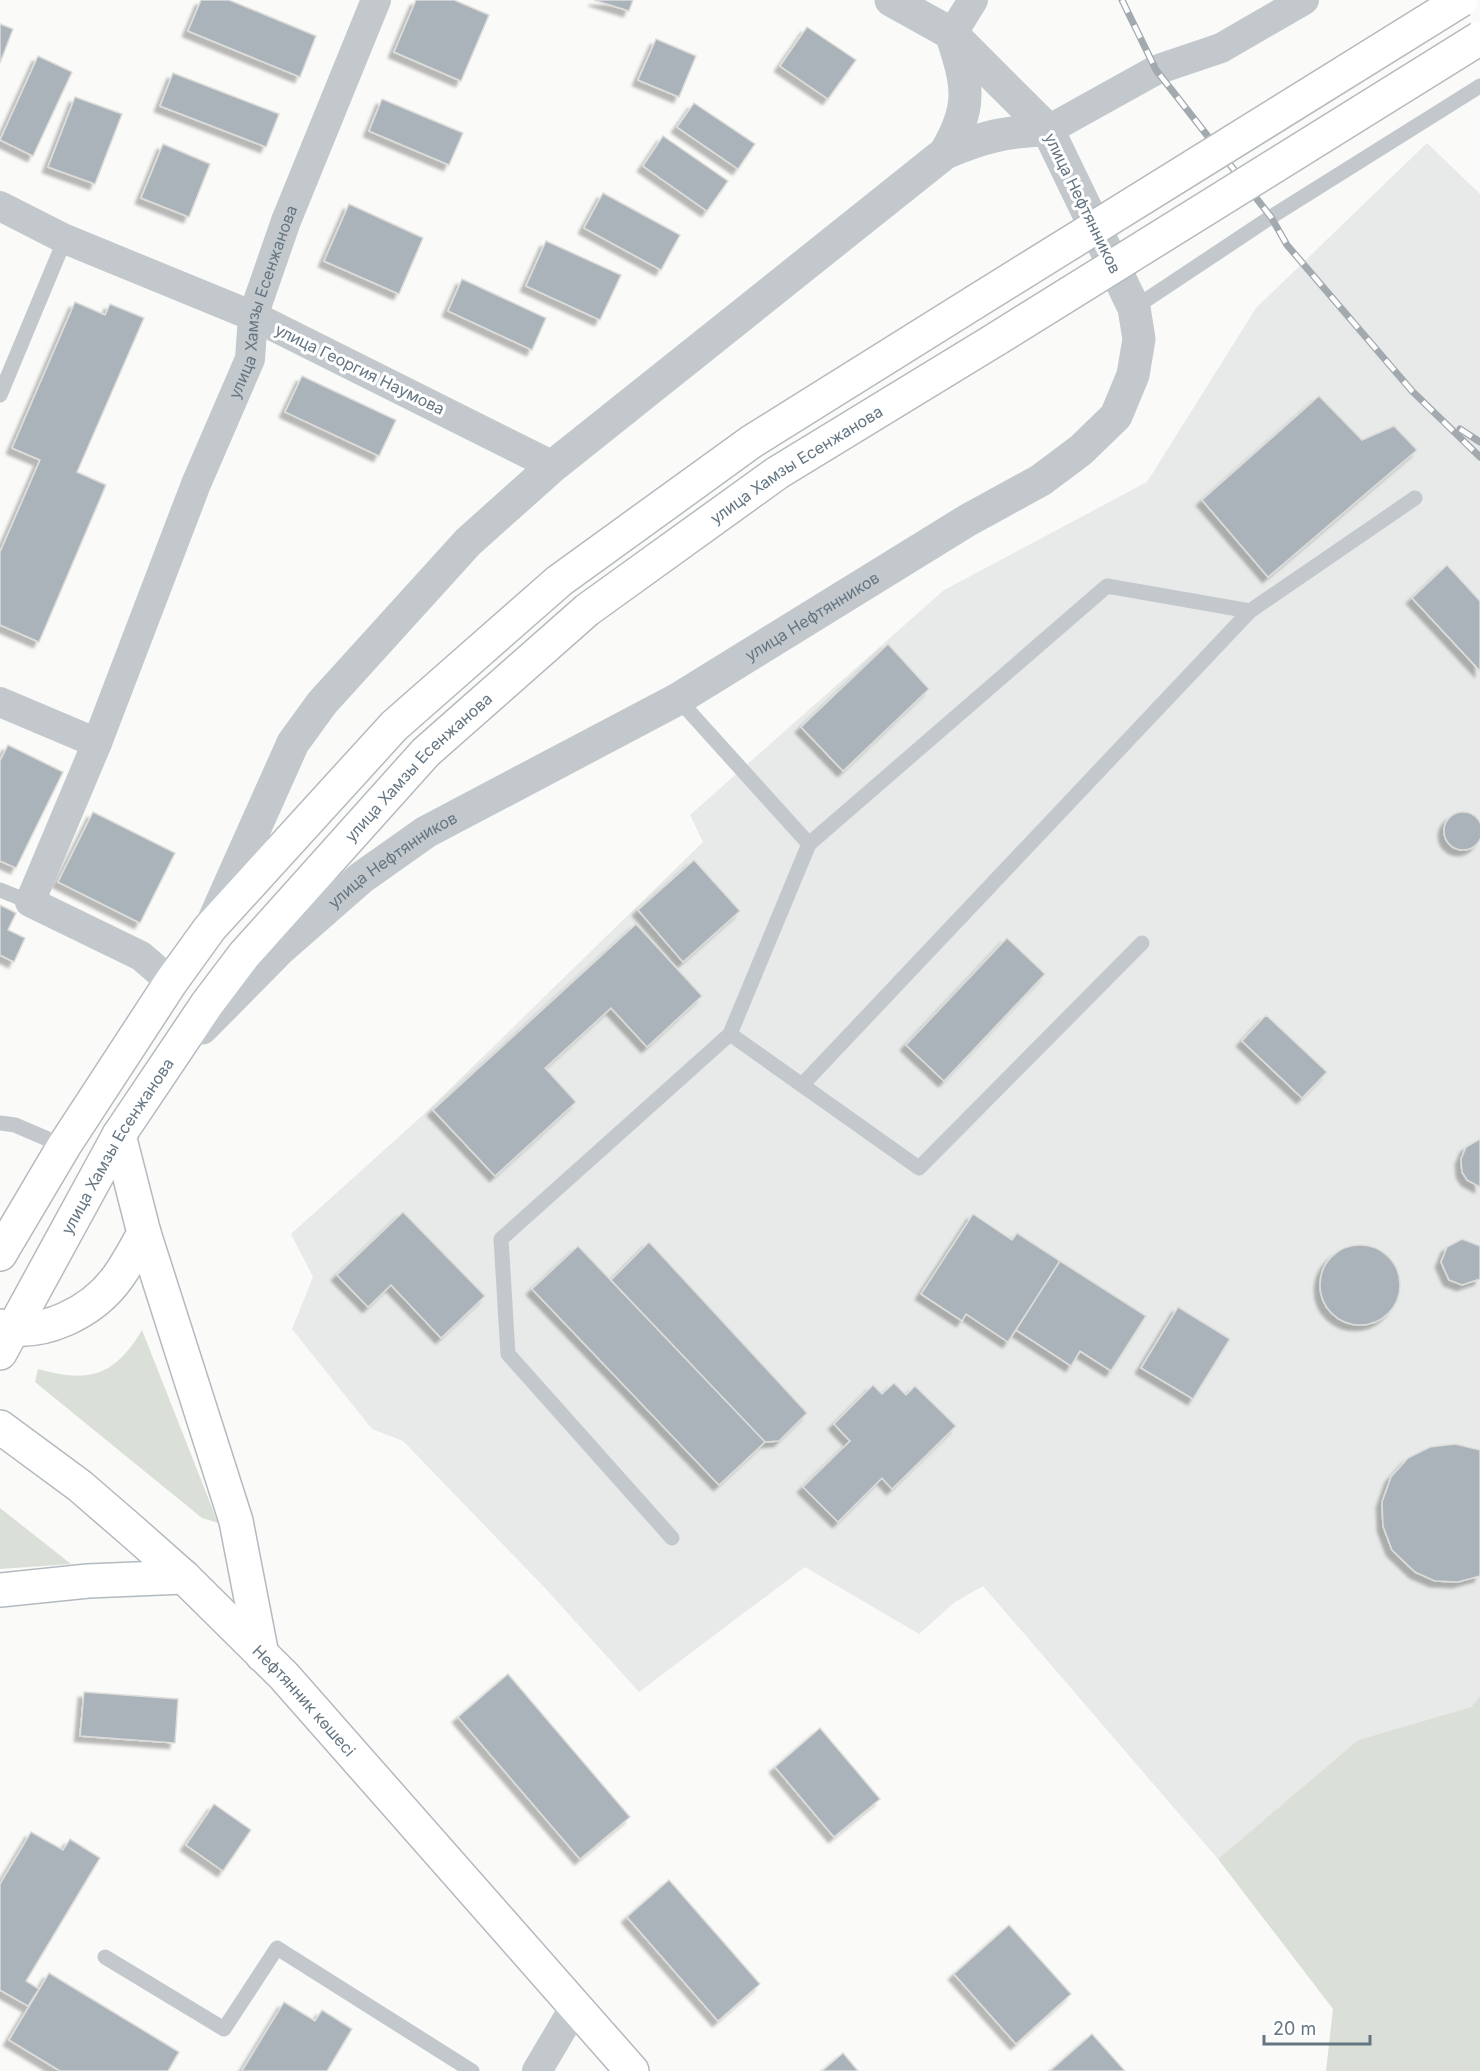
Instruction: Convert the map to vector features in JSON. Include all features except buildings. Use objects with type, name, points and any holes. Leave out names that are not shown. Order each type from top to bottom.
[{"type":"main road","points":[[0,1254],[64,1146],[171,982],[210,928],[394,726],[558,581],[751,442],[1461,0]]},
{"type":"main road","name":"улица Хамзы Есенжанова","points":[[4,1336],[119,1134],[162,1068],[244,955],[426,752],[587,610],[777,474],[1480,38]]},
{"type":"main road","points":[[119,1134],[144,1233],[236,1521],[262,1654]]},
{"type":"main road","points":[[4,1336],[57,1325],[89,1304],[117,1279],[144,1233]]},
{"type":"main road","name":"Нефтянник көшесі","points":[[0,1427],[80,1486],[184,1577],[262,1654],[576,2005],[632,2071]]},
{"type":"main road","points":[[0,1590],[88,1581],[184,1577]]},
{"type":"street","name":"улица Хамзы Есенжанова","points":[[30,902],[97,744],[196,484],[250,359],[253,316],[286,221],[376,0]]},
{"type":"street","name":"улица Нефтянников","points":[[162,1068],[281,948],[361,878],[426,832],[678,699],[968,520],[1041,480],[1081,450],[1116,416],[1133,375],[1139,339],[1134,309],[1048,130],[952,34],[891,0]]},
{"type":"street","points":[[945,153],[961,127],[966,105],[965,76],[952,34],[973,0]]},
{"type":"street","points":[[210,928],[293,743],[322,703],[468,542],[553,466],[945,153],[986,136],[1019,130],[1048,130],[1156,70],[1221,48],[1304,0]]},
{"type":"street","name":"улица Георгия Наумова","points":[[0,206],[65,239],[253,316],[553,466]]},
{"type":"street","points":[[0,702],[97,744]]},
{"type":"street","points":[[30,902],[141,956],[171,982]]},
{"type":"street","points":[[537,2071],[576,2005]]},
{"type":"lane","points":[[1134,309],[1271,217],[1480,86]]},
{"type":"lane","points":[[0,395],[65,239]]},
{"type":"lane","points":[[802,1085],[1250,611],[1415,498]]},
{"type":"lane","points":[[672,1538],[508,1354],[501,1239],[730,1034],[809,844],[1107,586],[1250,611]]},
{"type":"lane","points":[[678,699],[809,844]]},
{"type":"lane","points":[[0,890],[30,902]]},
{"type":"lane","points":[[730,1034],[919,1168],[1143,943]]},
{"type":"lane","points":[[0,1123],[15,1125],[64,1146]]},
{"type":"lane","points":[[105,1957],[224,2029],[277,1948],[472,2071]]},
{"type":"shaded area","points":[[1427,143],[1480,194],[1480,1696],[1471,1707],[1358,1740],[1218,1859],[983,1586],[955,1602],[919,1634],[805,1567],[639,1692],[546,1589],[403,1441],[372,1429],[292,1329],[313,1277],[291,1234],[423,1115],[703,842],[690,815],[944,590],[1147,482],[1256,308]]},
{"type":"shaded area","points":[[142,1330],[218,1523],[202,1518],[35,1382],[38,1369],[86,1375],[110,1367],[132,1346]]},
{"type":"shaded area","points":[[0,1508],[71,1564],[0,1569]]},
{"type":"shaded area","points":[[1480,1696],[1480,2071],[1326,2071],[1333,2009],[1218,1859],[1358,1740],[1471,1707]]},
{"type":"railway","points":[[1122,0],[1156,70],[1271,217],[1287,245],[1412,391],[1480,457]]},
{"type":"railway","points":[[1460,429],[1480,442]]}]
